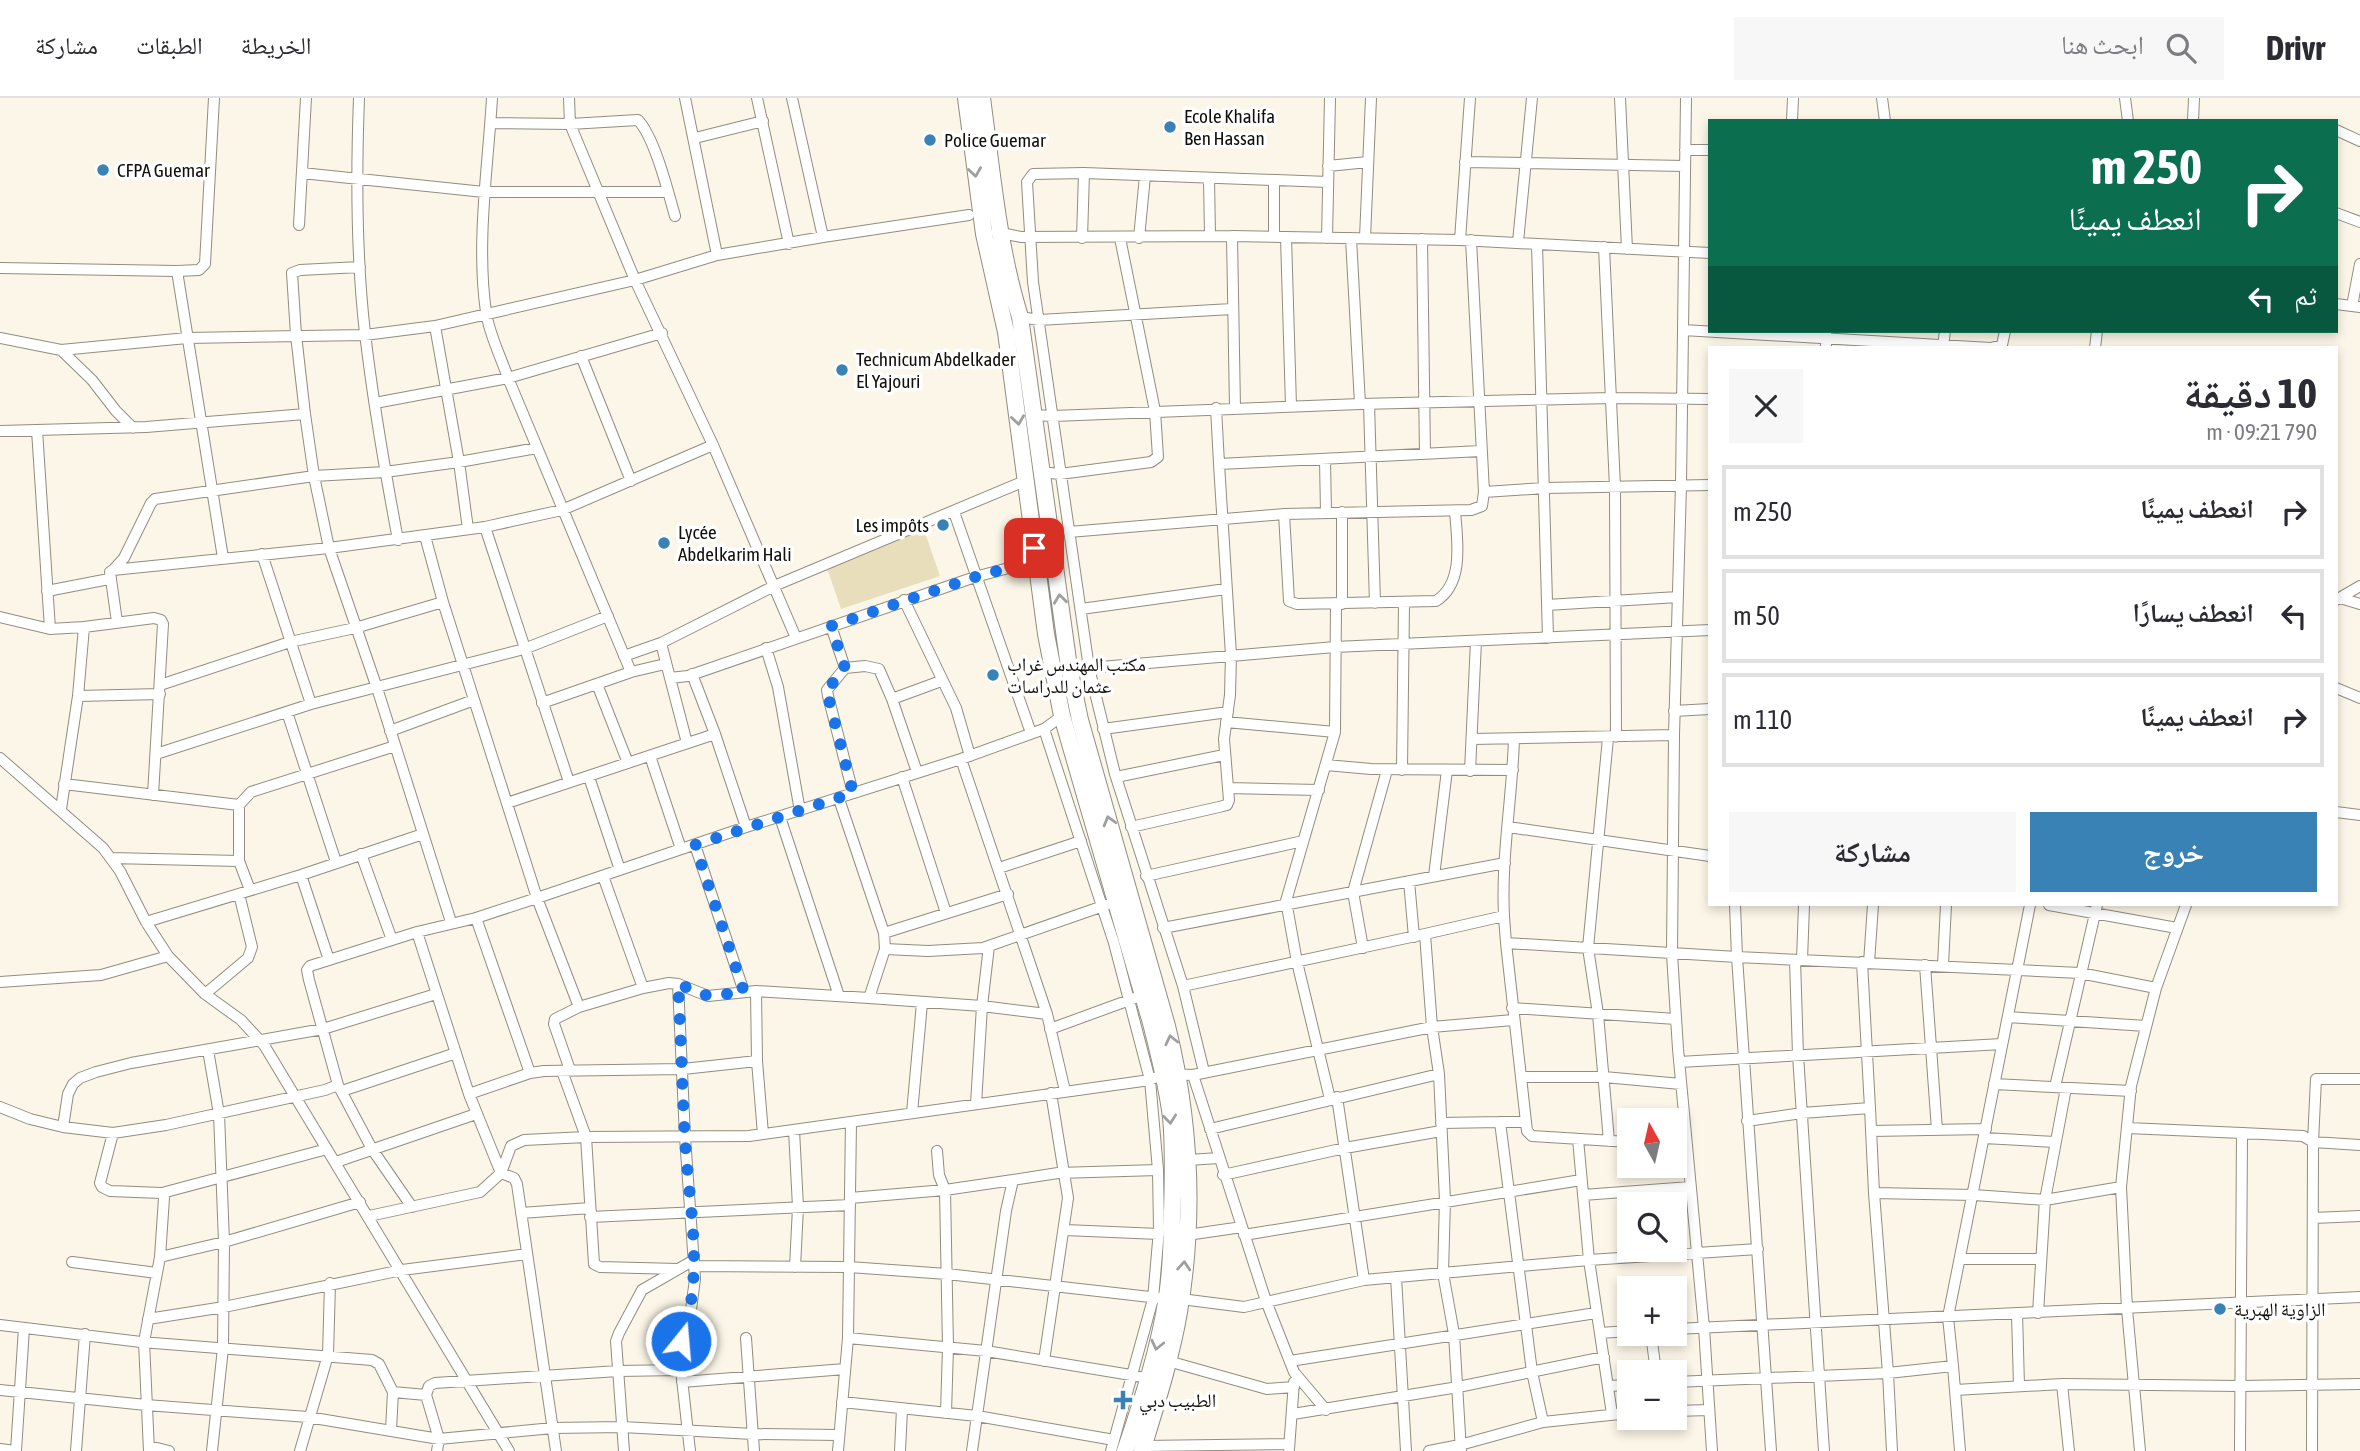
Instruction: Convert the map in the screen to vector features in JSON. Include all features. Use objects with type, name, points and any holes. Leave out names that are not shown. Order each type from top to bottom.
[{"type":"highway","points":[[982,98],[992,233],[1006,332],[1034,476],[1052,545],[1069,667],[1084,733],[1148,955],[1178,1075],[1188,1160],[1187,1234],[1167,1298],[1149,1378],[1116,1447]]},
{"type":"highway","points":[[962,100],[992,233],[1020,317],[1033,415],[1035,566],[1045,634],[1062,716],[1136,997],[1178,1075],[1167,1298],[1168,1361],[1142,1448]]},
{"type":"street","points":[[0,268],[199,270],[205,264],[214,98]]},
{"type":"street","points":[[299,225],[306,98]]},
{"type":"street","points":[[359,98],[355,178],[365,335],[398,540]]},
{"type":"street","points":[[492,98],[484,192],[486,315],[508,378],[631,672]]},
{"type":"street","points":[[569,98],[570,124],[635,280],[713,445],[796,638]]},
{"type":"street","points":[[685,98],[717,255]]},
{"type":"street","points":[[757,98],[789,244]]},
{"type":"street","points":[[792,98],[823,237]]},
{"type":"street","points":[[1327,238],[1330,98]]},
{"type":"street","points":[[1364,238],[1371,98]]},
{"type":"street","points":[[1069,531],[1222,517],[1326,512],[1455,511],[1480,507],[1484,502],[1485,492],[1466,240],[1465,162],[1470,98]]},
{"type":"street","points":[[1518,242],[1532,98]]},
{"type":"street","points":[[1620,98],[1627,248]]},
{"type":"street","points":[[1681,1108],[1672,954],[1686,98]]},
{"type":"street","points":[[1792,119],[1793,98]]},
{"type":"street","points":[[1882,98],[1885,119]]},
{"type":"street","points":[[2125,98],[2127,119]]},
{"type":"street","points":[[2193,98],[2193,119]]},
{"type":"street","points":[[491,122],[570,124],[638,120],[644,128],[675,216]]},
{"type":"street","points":[[695,138],[763,121]]},
{"type":"street","points":[[2338,131],[2360,141]]},
{"type":"street","points":[[1685,150],[1708,150]]},
{"type":"street","points":[[1465,162],[1526,161],[1685,166]]},
{"type":"street","points":[[1328,166],[1368,162]]},
{"type":"street","points":[[302,173],[484,192],[668,192]]},
{"type":"street","points":[[842,1402],[977,1416],[1116,1447],[1131,1377],[1167,1298],[1158,1234],[1158,1170],[1178,1075],[1183,986],[1116,777],[1089,668],[1029,237],[1027,186],[1030,176],[1084,173],[1328,182]]},
{"type":"street","points":[[1082,238],[1084,173]]},
{"type":"street","points":[[1139,238],[1145,176]]},
{"type":"street","points":[[1209,178],[1210,236]]},
{"type":"street","points":[[1274,180],[1291,406]]},
{"type":"street","points":[[2338,214],[2360,222]]},
{"type":"street","points":[[0,338],[61,350],[187,338],[365,335],[435,326],[486,315],[635,280],[717,255],[969,215]]},
{"type":"street","points":[[992,233],[1021,237],[1082,238],[1231,236],[1466,240],[1708,253]]},
{"type":"street","points":[[1231,236],[1234,408]]},
{"type":"street","points":[[624,656],[661,643],[774,586],[1034,476],[1156,460],[1159,453],[1155,411],[1120,238]]},
{"type":"street","points":[[1351,238],[1370,458],[1375,603]]},
{"type":"street","points":[[1422,239],[1425,454]]},
{"type":"street","points":[[1537,244],[1548,638]]},
{"type":"street","points":[[1604,247],[1615,487],[1617,634],[1612,737],[1588,948],[1598,1014],[1609,1141]]},
{"type":"street","points":[[2338,304],[2356,307],[2360,264]]},
{"type":"street","points":[[360,267],[300,270],[292,273],[305,414],[329,548],[377,688],[451,922]]},
{"type":"street","points":[[177,271],[223,558]]},
{"type":"street","points":[[1020,317],[1040,320],[1232,309]]},
{"type":"street","points":[[435,326],[468,530]]},
{"type":"street","points":[[1683,330],[1708,331]]},
{"type":"street","points":[[375,403],[508,378],[662,333]]},
{"type":"street","points":[[1755,333],[1883,346],[1944,346],[1945,333]]},
{"type":"street","points":[[61,350],[92,380],[133,428]]},
{"type":"street","points":[[581,356],[631,481]]},
{"type":"street","points":[[1033,415],[1424,402],[1682,397],[1708,399]]},
{"type":"street","points":[[1131,827],[1223,806],[1229,800],[1224,755],[1231,654],[1216,408]]},
{"type":"street","points":[[0,431],[133,428],[305,414]]},
{"type":"street","points":[[37,430],[50,629]]},
{"type":"street","points":[[47,592],[112,574],[485,527],[562,510],[713,445]]},
{"type":"street","points":[[117,622],[112,574],[124,558],[152,501],[314,476],[459,462],[537,448]]},
{"type":"street","points":[[1219,464],[1481,451]]},
{"type":"street","points":[[1325,460],[1326,512]]},
{"type":"street","points":[[1485,492],[1545,488],[1708,485]]},
{"type":"street","points":[[1284,514],[1289,601],[1297,604],[1404,603],[1436,601],[1450,586],[1457,558],[1455,511]]},
{"type":"street","points":[[954,512],[1031,733]]},
{"type":"street","points":[[1342,512],[1335,647],[1335,732],[1286,905],[1297,962],[1345,1148],[1364,1280]]},
{"type":"street","points":[[485,527],[569,782]]},
{"type":"street","points":[[425,536],[443,602],[537,898],[579,1007]]},
{"type":"street","points":[[1016,566],[1034,548],[1052,545]]},
{"type":"street","points":[[262,554],[311,704]]},
{"type":"street","points":[[670,678],[692,674],[975,577],[1016,566],[1055,563]]},
{"type":"street","points":[[2338,599],[2360,586]]},
{"type":"street","points":[[1081,609],[1226,589]]},
{"type":"street","points":[[1547,605],[1678,597]]},
{"type":"street","points":[[2338,599],[2360,604]]},
{"type":"street","points":[[904,600],[956,708],[966,757],[1047,1014],[1065,1091]]},
{"type":"street","points":[[78,695],[160,690],[290,642],[355,628],[443,602]]},
{"type":"street","points":[[1402,770],[1404,603]]},
{"type":"street","points":[[156,754],[311,704],[524,649],[608,616]]},
{"type":"street","points":[[0,617],[50,629],[84,628],[154,618],[160,620],[163,624],[153,795]]},
{"type":"street","points":[[831,626],[845,668]]},
{"type":"street","points":[[61,809],[78,695],[84,628]]},
{"type":"street","points":[[1069,667],[1089,668],[1335,647],[1708,630]]},
{"type":"street","points":[[1470,771],[1476,641]]},
{"type":"street","points":[[661,643],[687,743]]},
{"type":"street","points":[[766,648],[778,687],[800,811]]},
{"type":"street","points":[[542,703],[631,672],[665,664]]},
{"type":"street","points":[[853,793],[843,762],[827,690],[845,668],[865,666],[879,669],[917,772]]},
{"type":"street","points":[[692,674],[746,827]]},
{"type":"street","points":[[892,699],[941,681]]},
{"type":"street","points":[[597,684],[628,764]]},
{"type":"street","points":[[2338,689],[2360,698]]},
{"type":"street","points":[[390,731],[474,700]]},
{"type":"street","points":[[1674,711],[1708,709]]},
{"type":"street","points":[[287,712],[336,862]]},
{"type":"street","points":[[412,1207],[372,1149],[340,1088],[307,970],[310,966],[451,922],[476,918],[746,827],[966,757],[1044,729],[1062,716]]},
{"type":"street","points":[[1103,729],[1227,717],[1335,732]]},
{"type":"street","points":[[885,949],[956,950],[989,946],[1109,902],[1081,841],[1044,729]]},
{"type":"street","points":[[507,803],[715,734]]},
{"type":"street","points":[[1472,739],[1674,735]]},
{"type":"street","points":[[1514,740],[1504,916],[1527,1131],[1532,1136],[1617,1141]]},
{"type":"street","points":[[205,994],[248,958],[252,947],[239,861],[239,805],[251,792],[395,746]]},
{"type":"street","points":[[1116,777],[1224,755]]},
{"type":"street","points":[[650,756],[681,849]]},
{"type":"street","points":[[0,758],[61,809],[111,858],[168,956],[205,994],[241,1020],[261,1041],[468,1379],[509,1451]]},
{"type":"street","points":[[843,762],[856,758]]},
{"type":"street","points":[[1326,765],[1387,770],[1513,770]]},
{"type":"street","points":[[1363,948],[1353,892],[1387,770]]},
{"type":"street","points":[[1434,876],[1447,770]]},
{"type":"street","points":[[589,777],[620,870]]},
{"type":"street","points":[[902,777],[946,913]]},
{"type":"street","points":[[1064,789],[1080,778]]},
{"type":"street","points":[[64,783],[239,805]]},
{"type":"street","points":[[1228,788],[1319,790]]},
{"type":"street","points":[[839,799],[884,933],[885,949],[869,998]]},
{"type":"street","points":[[2338,812],[2360,815]]},
{"type":"street","points":[[780,817],[839,996]]},
{"type":"street","points":[[1508,827],[1708,856]]},
{"type":"street","points":[[146,922],[301,875],[423,834]]},
{"type":"street","points":[[999,868],[1081,841]]},
{"type":"street","points":[[1146,876],[1303,841]]},
{"type":"street","points":[[695,845],[744,992]]},
{"type":"street","points":[[361,854],[392,940]]},
{"type":"street","points":[[111,858],[239,861]]},
{"type":"street","points":[[1163,928],[1505,863]]},
{"type":"street","points":[[301,875],[329,960]]},
{"type":"street","points":[[603,876],[643,988]]},
{"type":"street","points":[[1409,881],[1420,936],[1439,1074],[1446,1200],[1443,1273],[1454,1334],[1461,1448]]},
{"type":"street","points":[[884,933],[1007,894]]},
{"type":"street","points":[[1735,906],[1747,1121],[1771,1451]]},
{"type":"street","points":[[1804,906],[1799,960],[1798,1055],[1824,1451]]},
{"type":"street","points":[[1873,906],[1865,963],[1865,1051],[1892,1451]]},
{"type":"street","points":[[1943,965],[1947,906]]},
{"type":"street","points":[[1960,1451],[1948,1317],[2030,906]]},
{"type":"street","points":[[2061,906],[2096,909],[2177,928]]},
{"type":"street","points":[[2140,1451],[2127,1309],[2121,1187],[2130,1091],[2156,988],[2186,906]]},
{"type":"street","points":[[2038,1313],[2039,1259],[2045,1200],[2056,1142],[2060,1087],[2070,1021],[2096,909]]},
{"type":"street","points":[[1183,986],[1504,916]]},
{"type":"street","points":[[476,918],[530,1073]]},
{"type":"street","points":[[417,932],[469,1094],[501,1173]]},
{"type":"street","points":[[1507,943],[1672,954],[2016,968],[2080,973],[2156,988]]},
{"type":"street","points":[[976,1104],[989,946]]},
{"type":"street","points":[[0,982],[101,975],[168,956]]},
{"type":"street","points":[[1925,965],[1937,1130]]},
{"type":"street","points":[[678,984],[694,1263],[692,1306],[679,1352],[690,1451]]},
{"type":"street","points":[[678,1269],[596,1266],[593,1261],[586,1137],[566,1070],[555,1019],[579,1007],[643,988],[678,984],[708,996],[756,991],[982,1006],[1047,1014]]},
{"type":"street","points":[[756,991],[763,1134]]},
{"type":"street","points":[[63,1127],[68,1094],[80,1078],[131,1063],[323,1029],[436,994]]},
{"type":"street","points":[[1050,1029],[1136,997]]},
{"type":"street","points":[[912,1113],[922,1003]]},
{"type":"street","points":[[369,1216],[480,1192],[501,1173],[508,1150],[517,1142],[586,1137],[763,1134],[1178,1075],[1513,1014],[1598,1014],[1676,1019]]},
{"type":"street","points":[[2008,1017],[2146,1026]]},
{"type":"street","points":[[1679,1062],[2002,1044]]},
{"type":"street","points":[[208,1050],[219,1114],[224,1242],[223,1348],[212,1451]]},
{"type":"street","points":[[0,1107],[30,1119],[63,1127],[113,1133],[155,1128],[315,1094],[456,1054]]},
{"type":"street","points":[[469,1094],[530,1073],[683,1069],[758,1060]]},
{"type":"street","points":[[1210,1129],[1439,1074]]},
{"type":"street","points":[[1178,1075],[1210,1129],[1266,1301],[1292,1366],[1326,1410]]},
{"type":"street","points":[[1521,1077],[1604,1077],[1681,1084]]},
{"type":"street","points":[[2312,1451],[2313,1142],[2316,1079],[2360,1079]]},
{"type":"street","points":[[1994,1084],[2130,1091]]},
{"type":"street","points":[[1044,1361],[1068,1198],[1051,1093]]},
{"type":"street","points":[[1747,1121],[1802,1113],[1870,1108]]},
{"type":"street","points":[[336,1162],[476,1114]]},
{"type":"street","points":[[838,1451],[848,1338],[851,1122]]},
{"type":"street","points":[[1500,1122],[1532,1372],[1543,1422]]},
{"type":"street","points":[[1223,1175],[1441,1127],[1525,1122]]},
{"type":"street","points":[[2127,1128],[2304,1136],[2313,1142],[2360,1145]]},
{"type":"street","points":[[794,1130],[798,1207],[795,1267]]},
{"type":"street","points":[[1871,1131],[1937,1130],[2056,1142]]},
{"type":"street","points":[[113,1133],[100,1183],[110,1191],[162,1193],[327,1149]]},
{"type":"street","points":[[2240,1451],[2242,1133]]},
{"type":"street","points":[[1578,1139],[1589,1260],[1612,1414]]},
{"type":"street","points":[[937,1151],[939,1175],[945,1190],[948,1347],[946,1413]]},
{"type":"street","points":[[1188,1160],[1219,1158]]},
{"type":"street","points":[[521,1213],[798,1207],[1064,1173],[1158,1170]]},
{"type":"street","points":[[501,1173],[509,1175],[517,1184],[556,1451]]},
{"type":"street","points":[[1687,1173],[1704,1328],[1712,1451]]},
{"type":"street","points":[[972,1451],[1006,1211],[1013,1180]]},
{"type":"street","points":[[1187,1234],[1243,1231],[1355,1216],[1581,1180]]},
{"type":"street","points":[[1583,1195],[1690,1187]]},
{"type":"street","points":[[1874,1193],[2045,1200],[2121,1187]]},
{"type":"street","points":[[162,1193],[164,1212],[160,1257],[144,1342],[149,1448],[170,1451]]},
{"type":"street","points":[[160,1257],[224,1242],[360,1202]]},
{"type":"street","points":[[2313,1218],[2360,1216]]},
{"type":"street","points":[[1065,1230],[1158,1234]]},
{"type":"street","points":[[624,1451],[616,1341],[638,1295],[647,1286],[694,1263],[849,1267],[947,1274],[996,1282],[1238,1307],[1258,1305],[1364,1280],[1589,1260],[1758,1249]]},
{"type":"street","points":[[148,1319],[224,1307],[402,1270],[527,1254]]},
{"type":"street","points":[[1960,1259],[2039,1259]]},
{"type":"street","points":[[72,1262],[157,1273]]},
{"type":"street","points":[[1396,1277],[1406,1451]]},
{"type":"street","points":[[300,1451],[328,1354],[330,1283]]},
{"type":"street","points":[[1687,1329],[2360,1297]]},
{"type":"street","points":[[1292,1366],[1401,1343],[1597,1312]]},
{"type":"street","points":[[2017,1313],[2019,1386]]},
{"type":"street","points":[[0,1325],[144,1342],[328,1354],[376,1361],[393,1392],[391,1430]]},
{"type":"street","points":[[0,1449],[15,1451],[24,1328]]},
{"type":"street","points":[[1600,1333],[1617,1332]]},
{"type":"street","points":[[76,1451],[85,1334]]},
{"type":"street","points":[[746,1338],[754,1451]]},
{"type":"street","points":[[848,1338],[986,1351],[1149,1378]]},
{"type":"street","points":[[1293,1414],[1458,1387],[1604,1357]]},
{"type":"street","points":[[1168,1361],[1268,1389],[1294,1387]]},
{"type":"street","points":[[1142,1448],[1289,1448],[1294,1387],[1292,1366]]},
{"type":"street","points":[[1687,1381],[1888,1373],[1953,1366]]},
{"type":"street","points":[[437,1451],[439,1438],[426,1395],[429,1386],[435,1383],[618,1371],[682,1376],[845,1369]]},
{"type":"street","points":[[1955,1390],[2062,1384],[2360,1384]]},
{"type":"street","points":[[2062,1384],[2069,1451]]},
{"type":"street","points":[[1608,1386],[1617,1386]]},
{"type":"street","points":[[0,1390],[146,1405],[308,1417],[439,1438],[553,1428],[622,1427],[753,1434],[839,1435]]},
{"type":"street","points":[[393,1392],[426,1395]]},
{"type":"street","points":[[900,1451],[902,1409]]},
{"type":"street","points":[[1687,1411],[1709,1410]]},
{"type":"street","points":[[1429,1451],[1461,1448],[1543,1422],[1617,1414]]},
{"type":"shaded area","points":[[923,527],[940,576],[841,609],[827,568]]},
{"type":"place","name":"Ecole Khalifa Ben Hassan","points":[[1170,127]]},
{"type":"place","name":"Police Guemar","points":[[930,140]]},
{"type":"place","name":"CFPA Guemar","points":[[103,170]]},
{"type":"place","name":"Technicum Abdelkader El Yajouri","points":[[842,370]]},
{"type":"place","name":"Les impôts","points":[[943,525]]},
{"type":"place","name":"Lycée Abdelkarim Hali","points":[[664,543]]},
{"type":"place","name":"مكتب المهندس غراب عثمان للدراسات","points":[[993,675]]},
{"type":"place","name":"الزاوية الهبرية","points":[[2220,1309]]},
{"type":"place","name":"الطبيب دبي","points":[[1123,1400]]},
{"type":"route","points":[[681,1341],[690,1317],[695,1279],[678,984],[708,996],[744,992],[695,845],[853,793],[843,762],[827,690],[845,668],[831,626],[904,600],[1016,566],[1034,548]]}]
